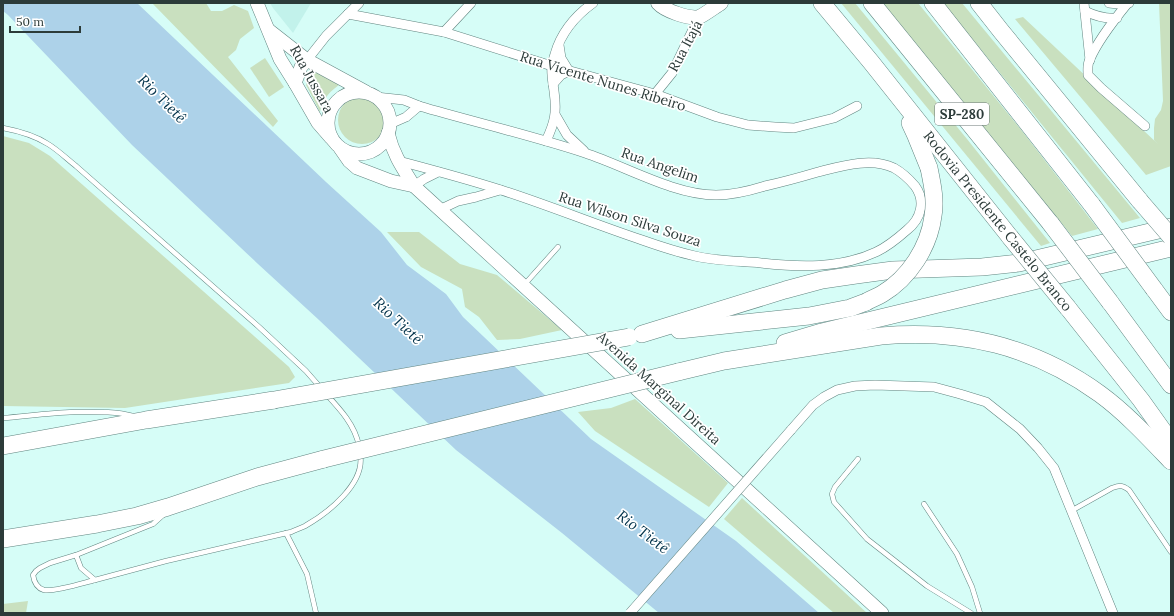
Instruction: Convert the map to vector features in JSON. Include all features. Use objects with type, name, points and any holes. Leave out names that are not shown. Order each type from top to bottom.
[{"type":"highway","name":"Rodovia Presidente Castelo Branco","points":[[822,3],[1068,308],[1141,400],[1171,442]]},
{"type":"highway","name":"SP-280","points":[[872,3],[1052,224],[1171,385]]},
{"type":"highway","name":"SP-280","points":[[933,3],[1092,205],[1171,312]]},
{"type":"highway","points":[[976,3],[1171,237]]},
{"type":"highway","points":[[979,3],[1001,32]]},
{"type":"highway","points":[[3,446],[635,336],[809,316],[850,308],[866,302],[882,294],[908,272],[925,245],[934,215],[934,194],[929,168],[916,136],[907,118],[871,62]]},
{"type":"highway","points":[[635,336],[822,280],[893,270],[982,267],[1018,263],[1171,227]]},
{"type":"highway","points":[[3,539],[137,516],[257,477],[324,459],[718,362],[822,332],[1171,248]]},
{"type":"highway","points":[[718,362],[893,335],[932,334],[974,339],[1004,346],[1033,357],[1062,370],[1082,382],[1119,410],[1171,461]]},
{"type":"main road","name":"Rua Jussara","points":[[257,3],[280,59],[318,123],[336,143]]},
{"type":"main road","points":[[658,3],[670,12],[683,16],[699,17]]},
{"type":"main road","name":"Rua Itajá","points":[[699,17],[721,3]]},
{"type":"main road","name":"Rua Jussara","points":[[269,30],[307,60],[371,95]]},
{"type":"main road","points":[[295,83],[301,67],[307,60]]},
{"type":"main road","points":[[336,143],[347,151],[357,154],[376,148],[383,142],[389,128],[388,114],[384,104],[371,95],[356,92],[345,95],[337,101],[330,110],[328,120],[329,131],[336,143],[344,156],[357,168],[391,181],[414,186]]},
{"type":"main road","name":"Avenida Marginal Direita","points":[[389,128],[392,147],[414,186],[882,613]]},
{"type":"street","points":[[307,60],[326,36],[359,3]]},
{"type":"street","points":[[444,32],[471,3]]},
{"type":"street","points":[[546,141],[556,116],[552,66],[558,43],[575,19],[593,3]]},
{"type":"street","points":[[1109,3],[1128,4]]},
{"type":"street","points":[[1128,4],[1100,43],[1090,60],[1087,67],[1088,75],[1145,126]]},
{"type":"street","points":[[1085,7],[1100,17],[1117,18]]},
{"type":"street","points":[[1085,7],[1090,60]]},
{"type":"street","name":"Rua Vicente Nunes Ribeiro","points":[[348,14],[444,32],[569,71],[655,94],[717,117],[748,125],[794,128],[834,118],[857,106]]},
{"type":"street","name":"Rua Itajá","points":[[655,94],[672,73],[699,17]]},
{"type":"street","points":[[553,84],[569,71],[561,58],[558,43]]},
{"type":"street","name":"Rua Angelim","points":[[371,95],[404,100],[419,106],[546,141],[586,153],[660,183],[695,193],[709,195],[744,192],[840,166],[861,163],[879,164],[893,167],[906,175],[918,190],[922,203],[918,218],[911,227]]},
{"type":"street","points":[[389,128],[419,106]]},
{"type":"street","points":[[556,116],[567,134],[586,153]]},
{"type":"street","name":"Rua Wilson Silva Souza","points":[[399,161],[500,190],[569,215],[693,256],[798,266],[843,262],[879,251],[911,227]]},
{"type":"street","points":[[414,186],[438,172]]},
{"type":"street","points":[[439,210],[458,201],[500,190]]},
{"type":"street","points":[[630,613],[813,405],[837,390],[855,386],[934,387],[986,402],[1020,429],[1054,468],[1113,613]]},
{"type":"lane","points":[[3,128],[36,137],[50,145],[259,326],[306,371],[343,412],[353,428],[358,440],[362,460],[359,474],[345,493],[324,514],[305,526],[286,533],[143,566],[95,580],[50,590],[44,590],[36,585],[33,576],[40,568],[153,524],[162,516],[168,507]]},
{"type":"lane","points":[[523,286],[558,247]]},
{"type":"lane","points":[[3,418],[94,412],[122,413],[146,420]]},
{"type":"lane","points":[[858,459],[835,487],[832,494],[834,502],[867,539],[927,586],[971,613]]},
{"type":"lane","points":[[1071,511],[1112,488],[1120,486],[1124,487],[1129,490],[1171,552]]},
{"type":"lane","points":[[924,504],[957,554],[972,587],[980,613]]},
{"type":"lane","points":[[286,533],[307,574],[316,613]]},
{"type":"lane","points":[[76,555],[81,568],[95,580]]},
{"type":"shaded area","points":[[270,3],[311,3],[293,33]]},
{"type":"green space","points":[[152,3],[206,3],[211,11],[222,11],[234,5],[248,11],[254,28],[240,39],[236,50],[228,57],[278,121],[273,127]]},
{"type":"green space","points":[[841,3],[855,3],[1050,243],[1041,246]]},
{"type":"green space","points":[[882,3],[918,3],[1022,131],[1098,229],[1072,236]]},
{"type":"green space","points":[[943,3],[962,3],[1140,218],[1122,223]]},
{"type":"green space","points":[[1159,3],[1171,3],[1171,166],[1146,175],[1015,19],[1023,17],[1159,145],[1154,140],[1154,128],[1155,119],[1161,110],[1163,101]]},
{"type":"green space","points":[[265,58],[284,87],[269,97],[250,68]]},
{"type":"green space","points":[[311,72],[321,72],[342,83],[328,95],[321,107],[320,112],[306,85]]},
{"type":"green space","points":[[362,96],[371,98],[379,103],[384,111],[386,120],[384,129],[379,137],[371,142],[362,144],[353,142],[345,137],[340,129],[338,120],[340,111],[345,103],[353,98]]},
{"type":"green space","points":[[3,136],[29,143],[50,156],[289,367],[295,377],[289,383],[125,408],[3,406]]},
{"type":"green space","points":[[387,232],[419,232],[460,264],[497,275],[562,330],[520,339],[497,340],[479,317],[465,307],[462,289],[421,267]]},
{"type":"green space","points":[[635,399],[728,483],[709,507],[595,431],[578,412],[611,408]]},
{"type":"green space","points":[[742,498],[867,613],[834,613],[724,519]]},
{"type":"green space","points":[[28,601],[26,613],[3,613],[3,604]]},
{"type":"water","name":"Rio Tietê","points":[[3,3],[137,3],[381,232],[407,265],[446,294],[463,317],[591,439],[736,541],[819,613],[659,613],[562,533],[456,450],[132,145],[3,11]]}]
